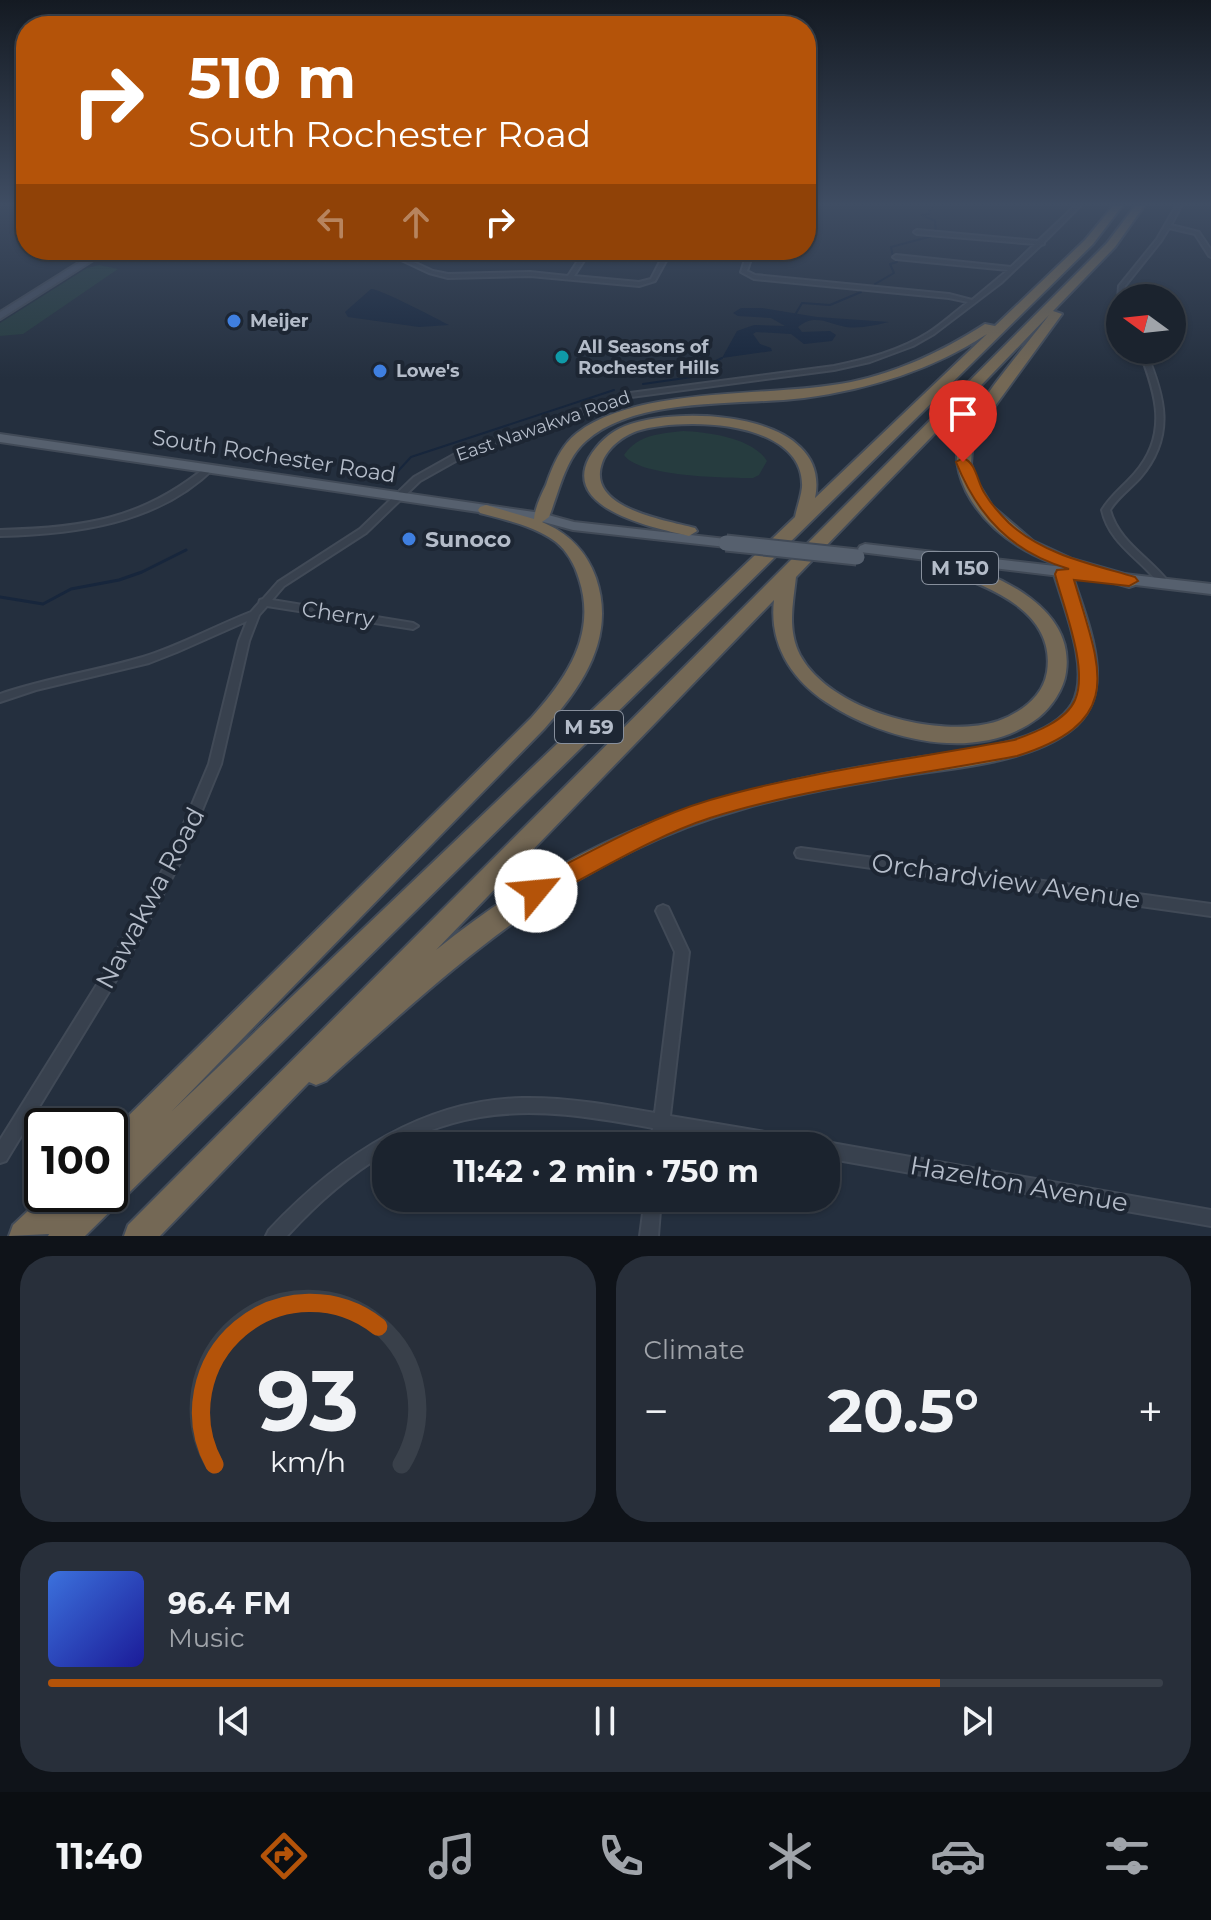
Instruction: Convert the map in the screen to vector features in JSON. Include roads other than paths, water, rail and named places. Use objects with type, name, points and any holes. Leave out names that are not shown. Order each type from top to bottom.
[{"type":"highway","name":"M 59","points":[[128,1175],[1067,264]]},
{"type":"highway","name":"M 59","points":[[139,1236],[1092,264]]},
{"type":"highway","points":[[1089,267],[972,428],[964,448],[963,462],[976,494],[1002,526],[1018,538],[1055,559],[1129,581]]},
{"type":"highway","points":[[541,517],[572,446],[583,435],[615,418],[662,408],[833,389],[898,374],[962,345],[1037,293]]},
{"type":"highway","points":[[689,531],[631,515],[603,498],[591,478],[592,467],[607,444],[636,427],[669,420],[706,419],[761,430],[787,443],[807,467],[810,493],[801,522]]},
{"type":"highway","points":[[128,1136],[538,723],[564,695],[579,671],[589,651],[595,619],[592,591],[581,564],[565,541],[549,531],[486,510]]},
{"type":"highway","points":[[789,574],[780,605],[783,638],[805,675],[839,703],[895,726],[933,733],[968,733],[1014,723],[1031,713],[1053,686],[1059,666],[1054,638],[1038,613],[1021,599],[999,585],[950,567]]},
{"type":"highway","points":[[209,1165],[465,942],[536,891],[598,858],[668,824],[710,809],[774,793],[1017,748],[1061,728],[1081,708],[1090,686],[1090,668],[1063,574]]},
{"type":"highway","points":[[24,1236],[49,1212]]},
{"type":"highway","name":"M 59","points":[[63,1236],[89,1212]]},
{"type":"main road","points":[[0,316],[83,264]]},
{"type":"main road","name":"South Rochester Road","points":[[0,438],[396,498],[541,517],[572,517],[689,531],[730,540]]},
{"type":"main road","name":"South Rochester Road","points":[[541,517],[573,526],[1026,566],[1063,574],[1211,589]]},
{"type":"main road","name":"South Rochester Road","points":[[861,553],[950,567],[1031,575],[1063,574]]},
{"type":"street","points":[[415,264],[436,273],[474,277],[525,274],[650,282],[661,264]]},
{"type":"street","points":[[570,277],[579,264]]},
{"type":"street","points":[[747,264],[744,272],[754,277],[940,296],[971,304]]},
{"type":"street","points":[[962,264],[1014,269]]},
{"type":"street","name":"East Nawakwa Road","points":[[396,498],[423,474],[455,456],[611,400],[668,388],[795,375],[868,361],[921,339],[971,304],[1020,264]]},
{"type":"street","points":[[1124,284],[1139,264]]},
{"type":"street","points":[[474,277],[475,288]]},
{"type":"street","points":[[1148,364],[1160,393],[1162,428],[1146,467],[1106,510],[1116,534],[1153,568],[1165,584]]},
{"type":"street","points":[[0,533],[64,531],[110,520],[177,493],[210,468]]},
{"type":"street","name":"Nawakwa Road","points":[[0,1155],[116,967],[176,859],[215,764],[240,654],[255,614],[263,602],[291,576],[363,531],[396,498]]},
{"type":"street","name":"Cherry","points":[[263,602],[413,626]]},
{"type":"street","points":[[0,698],[147,659],[255,614]]},
{"type":"street","name":"Orchardview Avenue","points":[[801,853],[1211,910]]},
{"type":"street","points":[[661,1132],[682,952],[663,911]]},
{"type":"street","points":[[275,1236],[320,1191],[353,1165],[401,1136],[456,1114],[506,1106],[551,1106],[720,1132]]},
{"type":"street","name":"Hazelton Avenue","points":[[840,1152],[1211,1218]]},
{"type":"street","points":[[649,1236],[652,1212]]},
{"type":"water","points":[[371,289],[449,325],[419,327],[348,317],[345,312]]},
{"type":"water","points":[[741,308],[762,308],[817,317],[889,322],[853,327],[820,320],[809,321],[798,327],[802,332],[830,331],[836,335],[832,341],[804,344],[791,334],[756,332],[753,334],[760,344],[772,351],[722,358],[737,331],[754,325],[785,326],[771,318],[733,313]]},
{"type":"waterway","points":[[875,284],[894,273],[891,264]]},
{"type":"waterway","points":[[795,315],[802,303],[830,305],[861,292]]},
{"type":"waterway","points":[[712,363],[722,358]]},
{"type":"waterway","points":[[643,384],[699,376]]},
{"type":"waterway","points":[[387,483],[411,457],[614,390]]},
{"type":"waterway","points":[[0,597],[43,604],[71,589],[119,580],[142,572],[186,550]]},
{"type":"place","name":"Meijer","points":[[234,321]]},
{"type":"place","name":"All Seasons of Rochester Hills","points":[[562,357]]},
{"type":"place","name":"Lowe's","points":[[380,371]]},
{"type":"place","name":"Sunoco","points":[[409,539]]}]
